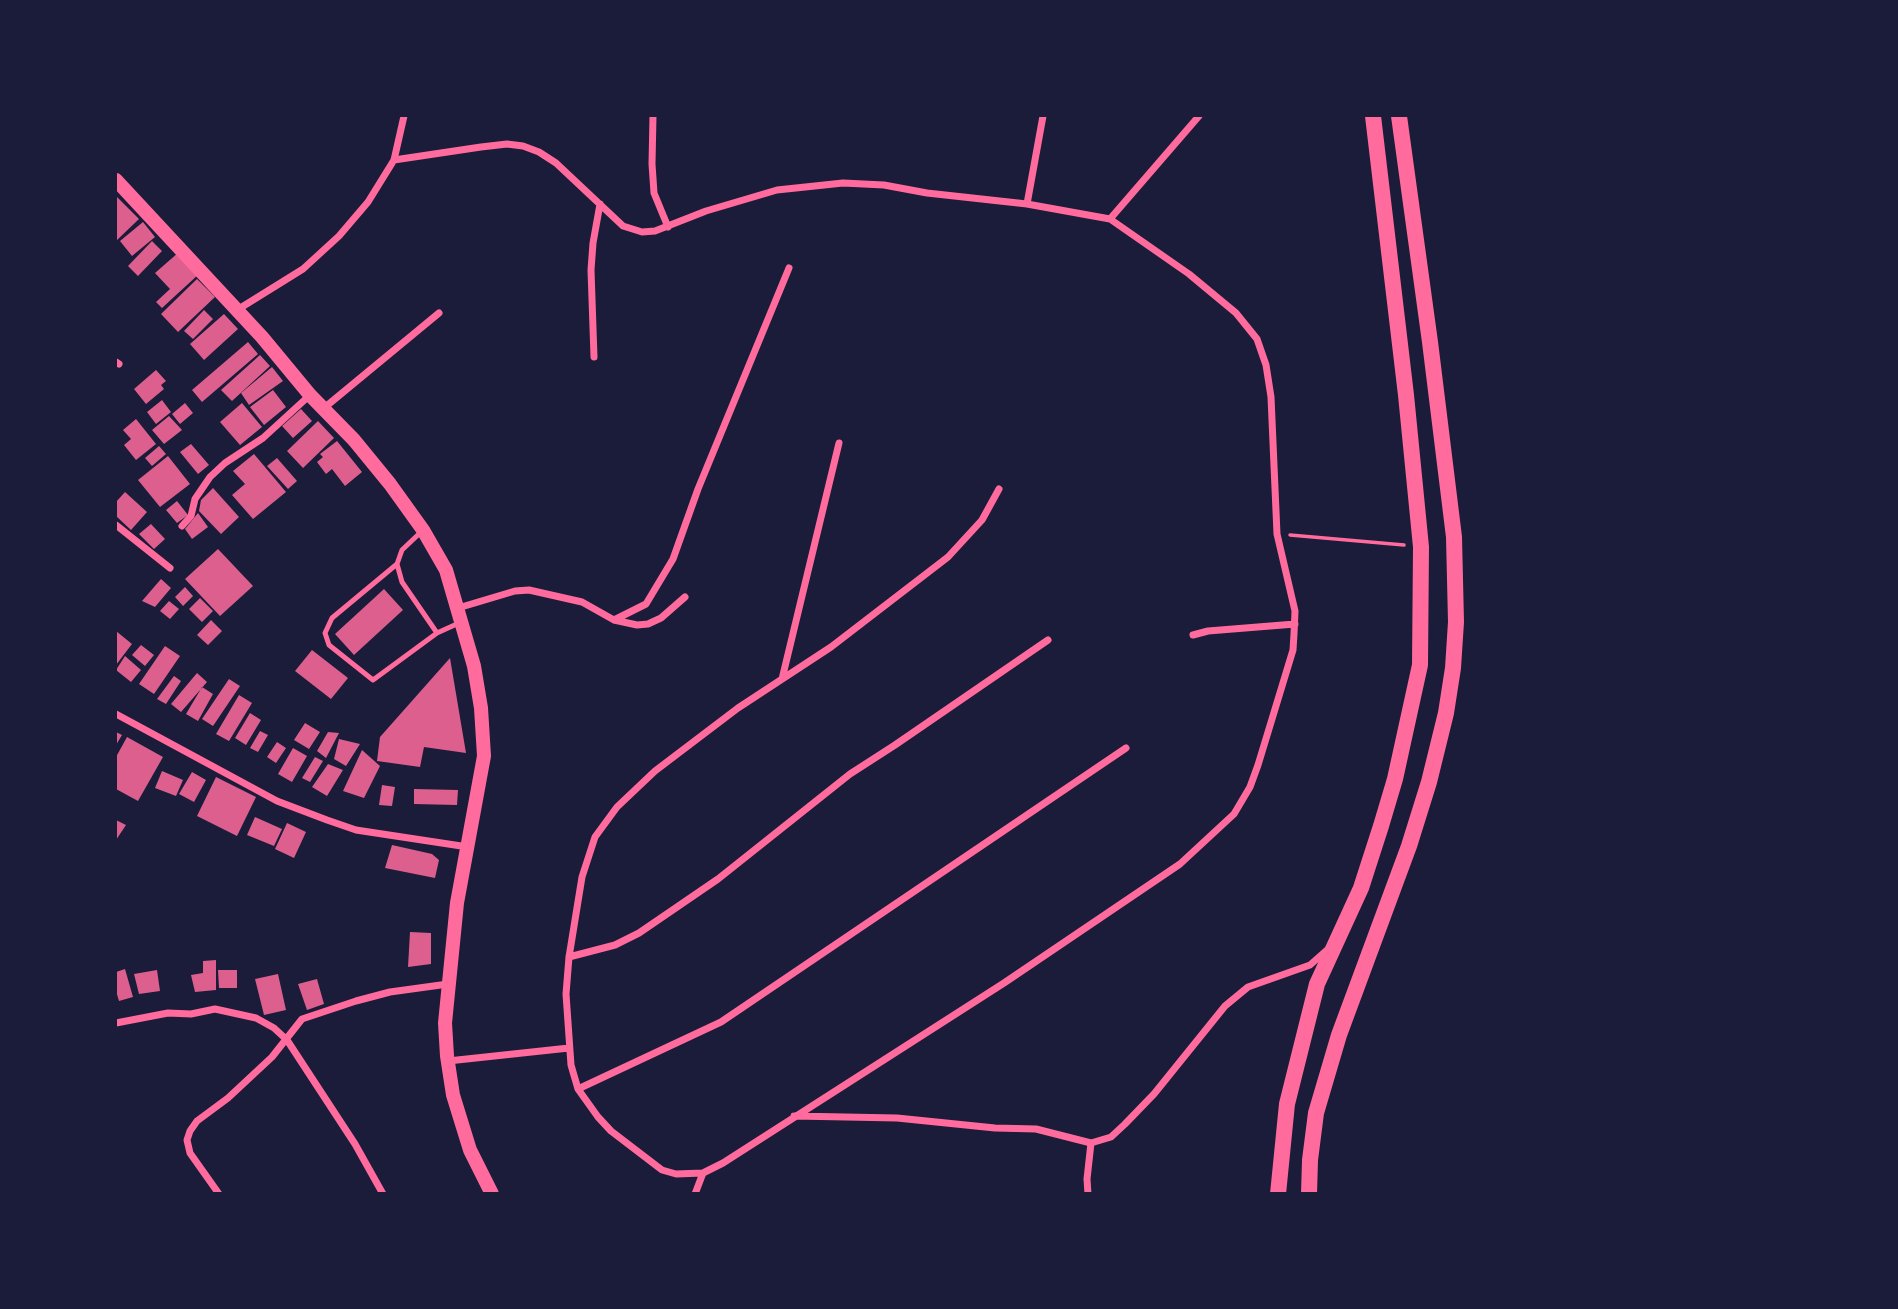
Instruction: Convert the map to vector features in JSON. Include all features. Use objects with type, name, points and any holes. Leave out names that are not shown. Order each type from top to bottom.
[{"type":"main road","points":[[1278,1194],[1287,1104],[1317,984],[1361,888],[1395,779],[1420,666],[1421,547],[1373,116]]},
{"type":"main road","points":[[1308,1194],[1316,1113],[1339,1034],[1409,846],[1438,753],[1453,668],[1456,622],[1454,537],[1429,328],[1399,116]]},
{"type":"main road","points":[[116,180],[237,311],[390,484],[423,530],[446,570],[474,666],[480,698],[484,755],[457,902],[445,1023],[453,1095],[470,1150],[492,1194]]},
{"type":"street","points":[[237,311],[303,270],[340,236],[368,202],[394,160],[404,116]]},
{"type":"street","points":[[653,116],[654,193],[668,227]]},
{"type":"street","points":[[1027,204],[1043,116]]},
{"type":"street","points":[[1110,219],[1199,116]]},
{"type":"street","points":[[394,160],[507,144],[523,146],[540,152],[556,163],[623,226],[633,231],[655,231],[706,211],[768,193],[843,183],[884,185],[1027,204],[1110,219],[1189,274],[1236,313],[1257,340],[1266,365],[1271,397],[1277,534],[1291,585],[1295,624],[1293,650],[1250,787],[1234,814],[1180,864],[1004,983],[723,1163],[703,1173],[676,1174],[662,1170],[611,1131],[598,1117],[578,1090],[571,1065],[566,994],[569,957],[582,877],[590,849],[617,807],[656,771],[738,708],[831,647],[948,557],[982,520],[999,489]]},
{"type":"street","points":[[594,357],[591,270],[600,204]]},
{"type":"street","points":[[614,620],[646,604],[673,559],[698,489],[789,268]]},
{"type":"street","points":[[324,408],[439,313]]},
{"type":"street","points":[[183,526],[191,516],[198,492],[210,477],[225,463],[263,438],[310,395]]},
{"type":"street","points":[[782,679],[839,443]]},
{"type":"street","points":[[116,525],[170,568]]},
{"type":"street","points":[[460,615],[515,591],[528,590],[582,602],[614,620],[637,625],[648,624],[670,611],[685,597]]},
{"type":"street","points":[[1193,635],[1208,631],[1295,624]]},
{"type":"street","points":[[569,957],[615,945],[650,925],[718,879],[849,774],[1048,640]]},
{"type":"street","points":[[116,714],[277,800],[327,820],[356,830],[469,847]]},
{"type":"street","points":[[578,1090],[721,1022],[1126,748]]},
{"type":"street","points":[[794,1116],[897,1118],[995,1128],[1036,1129],[1091,1143],[1111,1137],[1154,1094],[1225,1006],[1248,988],[1310,965],[1320,958],[1333,943],[1361,888]]},
{"type":"street","points":[[219,1194],[190,1153],[187,1140],[190,1132],[197,1121],[247,1081],[287,1040],[302,1019],[390,992],[448,984]]},
{"type":"street","points":[[116,1023],[169,1013],[191,1014],[208,1010],[225,1010],[256,1018],[287,1040],[355,1144],[383,1194]]},
{"type":"street","points":[[448,1061],[569,1048]]},
{"type":"street","points":[[1088,1194],[1091,1143]]},
{"type":"street","points":[[695,1194],[703,1173]]},
{"type":"lane","points":[[423,530],[402,550],[397,564],[332,618],[325,633],[329,645],[373,680],[460,615]]},
{"type":"lane","points":[[397,564],[402,582],[437,633]]},
{"type":"path","points":[[1277,534],[1421,547]]},
{"type":"building","points":[[116,198],[139,219],[116,241]]},
{"type":"building","points":[[143,222],[155,237],[132,256],[120,241]]},
{"type":"building","points":[[152,241],[162,251],[138,276],[128,266]]},
{"type":"building","points":[[179,252],[199,274],[162,308],[156,302],[170,289],[155,273]]},
{"type":"building","points":[[197,279],[215,297],[178,332],[161,314]]},
{"type":"building","points":[[204,310],[213,319],[193,339],[184,331]]},
{"type":"building","points":[[224,314],[238,329],[204,360],[190,344]]},
{"type":"building","points":[[248,342],[258,354],[202,402],[192,390]]},
{"type":"building","points":[[260,355],[270,366],[232,401],[221,390]]},
{"type":"building","points":[[272,367],[283,381],[249,405],[241,393]]},
{"type":"building","points":[[156,370],[166,381],[161,385],[164,389],[146,404],[134,389]]},
{"type":"building","points":[[273,390],[286,407],[264,425],[250,407]]},
{"type":"building","points":[[162,400],[171,412],[156,424],[147,412]]},
{"type":"building","points":[[185,403],[193,413],[180,424],[172,414]]},
{"type":"building","points":[[242,403],[262,427],[240,445],[220,422]]},
{"type":"building","points":[[301,409],[312,421],[293,438],[282,426]]},
{"type":"building","points":[[169,416],[182,430],[164,444],[152,430]]},
{"type":"building","points":[[136,419],[156,444],[136,460],[124,445],[131,439],[123,430]]},
{"type":"building","points":[[318,421],[334,438],[303,468],[287,451]]},
{"type":"building","points":[[337,441],[362,472],[345,486],[332,469],[326,474],[317,462],[323,457],[320,454]]},
{"type":"building","points":[[191,444],[209,465],[198,474],[180,452]]},
{"type":"building","points":[[159,446],[166,454],[152,466],[145,458]]},
{"type":"building","points":[[254,454],[286,492],[253,519],[232,495],[245,484],[233,471]]},
{"type":"building","points":[[168,456],[190,484],[160,507],[138,480]]},
{"type":"building","points":[[277,458],[297,481],[288,489],[267,466]]},
{"type":"building","points":[[213,488],[239,517],[221,534],[199,511],[201,500]]},
{"type":"building","points":[[125,492],[147,512],[131,530],[116,516],[116,502]]},
{"type":"building","points":[[177,501],[188,515],[177,523],[166,510]]},
{"type":"building","points":[[198,513],[208,527],[192,539],[185,529]]},
{"type":"building","points":[[151,524],[165,539],[154,549],[139,534]]},
{"type":"building","points":[[218,549],[253,586],[220,616],[185,579]]},
{"type":"building","points":[[161,579],[171,588],[155,607],[142,601]]},
{"type":"building","points":[[185,587],[193,596],[183,606],[175,597]]},
{"type":"building","points":[[384,589],[403,610],[354,655],[335,634]]},
{"type":"building","points":[[200,598],[213,611],[202,622],[189,609]]},
{"type":"building","points":[[169,601],[179,609],[170,619],[160,611]]},
{"type":"building","points":[[211,620],[222,631],[208,645],[197,635]]},
{"type":"building","points":[[116,631],[132,644],[116,665]]},
{"type":"building","points":[[141,645],[154,655],[145,666],[132,655]]},
{"type":"building","points":[[165,646],[180,656],[154,694],[139,684]]},
{"type":"building","points":[[312,650],[348,678],[331,699],[295,671]]},
{"type":"building","points":[[125,656],[141,670],[131,682],[116,670]]},
{"type":"building","points":[[450,658],[466,753],[424,747],[420,767],[377,761],[380,737]]},
{"type":"building","points":[[197,673],[207,682],[181,712],[171,704]]},
{"type":"building","points":[[174,676],[181,681],[166,704],[157,699]]},
{"type":"building","points":[[229,679],[240,686],[213,726],[202,719]]},
{"type":"building","points":[[202,687],[213,694],[198,721],[186,714]]},
{"type":"building","points":[[239,695],[252,703],[229,741],[216,734]]},
{"type":"building","points":[[250,713],[261,720],[246,745],[235,738]]},
{"type":"building","points":[[305,723],[320,732],[309,749],[294,740]]},
{"type":"building","points":[[260,731],[268,735],[258,752],[250,748]]},
{"type":"building","points":[[116,732],[122,735],[116,745]]},
{"type":"building","points":[[328,732],[339,733],[326,758],[317,751]]},
{"type":"building","points":[[127,737],[163,757],[138,801],[116,789],[116,757]]},
{"type":"building","points":[[339,739],[360,744],[346,766],[334,759]]},
{"type":"building","points":[[277,742],[286,748],[276,763],[267,757]]},
{"type":"building","points":[[293,748],[307,756],[292,782],[278,774]]},
{"type":"building","points":[[362,750],[380,766],[364,798],[343,791]]},
{"type":"building","points":[[315,757],[323,761],[310,782],[302,778]]},
{"type":"building","points":[[328,764],[343,770],[327,796],[312,787]]},
{"type":"building","points":[[162,771],[183,780],[176,796],[155,788]]},
{"type":"building","points":[[192,772],[206,780],[194,802],[179,794]]},
{"type":"building","points":[[216,777],[256,797],[237,836],[197,816]]},
{"type":"building","points":[[382,785],[395,787],[392,806],[379,805]]},
{"type":"building","points":[[414,789],[458,790],[457,805],[414,804]]},
{"type":"building","points":[[255,817],[282,829],[274,846],[247,835]]},
{"type":"building","points":[[116,820],[126,825],[116,840]]},
{"type":"building","points":[[287,823],[306,832],[294,858],[275,849]]},
{"type":"building","points":[[392,845],[432,854],[439,860],[435,878],[385,868]]},
{"type":"building","points":[[410,932],[431,933],[431,964],[408,967]]},
{"type":"building","points":[[216,960],[216,990],[195,992],[191,975],[203,973],[203,961]]},
{"type":"building","points":[[125,969],[133,997],[119,1001],[116,972]]},
{"type":"building","points":[[157,970],[160,991],[139,994],[134,974]]},
{"type":"building","points":[[218,970],[237,970],[237,988],[219,988]]},
{"type":"building","points":[[278,974],[286,1010],[264,1015],[255,979]]},
{"type":"building","points":[[317,979],[324,1004],[307,1010],[298,984]]}]
